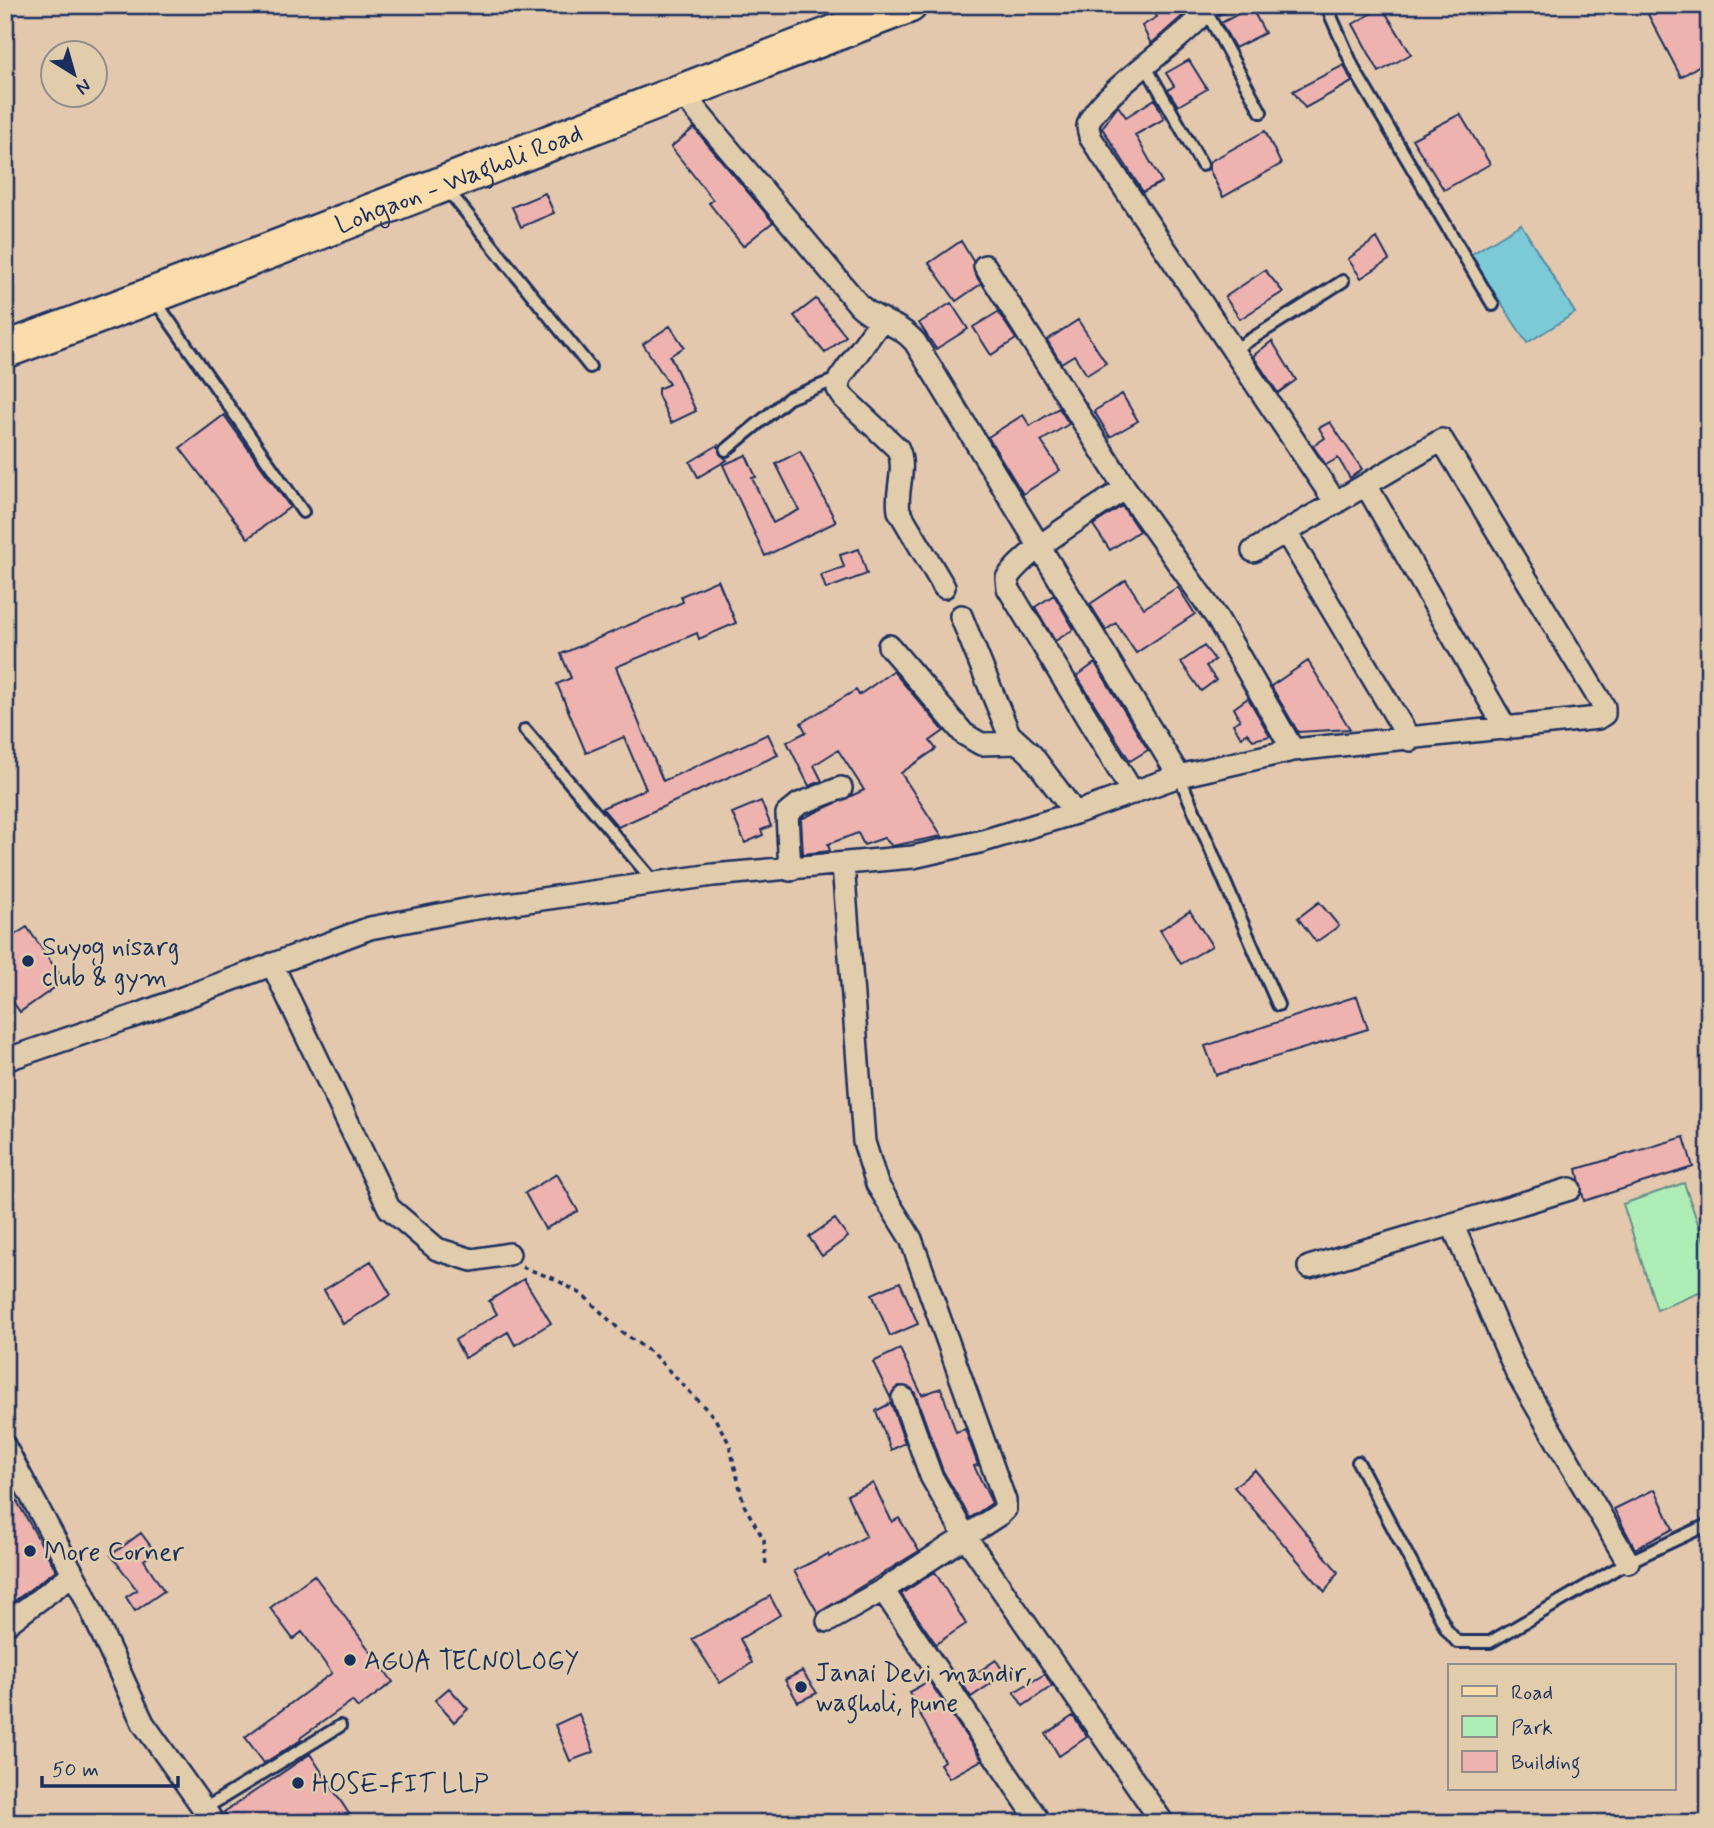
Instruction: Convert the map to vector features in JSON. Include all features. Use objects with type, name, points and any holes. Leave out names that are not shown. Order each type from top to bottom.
[{"type":"main road","name":"Lohgaon - Wagholi Road","points":[[5,350],[445,186],[680,91],[909,5]]},
{"type":"street","points":[[1203,11],[1193,27],[1145,65],[1094,113],[1088,126],[1090,137],[1336,503]]},
{"type":"street","points":[[680,91],[859,305],[904,329],[915,342],[1179,776]]},
{"type":"street","points":[[985,266],[1125,488],[1217,618],[1293,750]]},
{"type":"street","points":[[882,319],[840,378],[838,389],[844,398],[898,449],[902,460],[897,501],[899,511],[944,587]]},
{"type":"street","points":[[5,1060],[370,928],[470,909],[655,883],[913,857],[1074,813],[1179,776],[1293,750],[1506,729],[1598,718],[1604,714],[1604,707],[1442,440],[1253,551]]},
{"type":"street","points":[[1366,485],[1506,729]]},
{"type":"street","points":[[1125,488],[1014,568],[1007,578],[1008,588],[1133,793]]},
{"type":"street","points":[[1286,533],[1410,740]]},
{"type":"street","points":[[961,616],[979,655],[1000,719],[1017,743],[1031,754],[1074,813]]},
{"type":"street","points":[[889,646],[964,734],[981,744],[1017,743]]},
{"type":"street","points":[[790,870],[787,814],[799,804],[841,788]]},
{"type":"street","points":[[828,1621],[883,1590],[1000,1514],[1005,1508],[1005,1501],[911,1239],[870,1167],[864,1142],[843,864]]},
{"type":"street","points":[[272,964],[389,1208],[437,1249],[472,1260],[509,1255]]},
{"type":"street","points":[[1310,1267],[1570,1189]]},
{"type":"street","points":[[1452,1224],[1517,1373],[1628,1562]]},
{"type":"street","points":[[903,1398],[930,1476],[965,1536],[1163,1823]]},
{"type":"street","points":[[5,1447],[73,1574],[143,1723],[209,1816]]},
{"type":"street","points":[[5,1625],[73,1574]]},
{"type":"street","points":[[883,1590],[1040,1823]]},
{"type":"lane","points":[[1223,5],[1203,11],[1261,112]]},
{"type":"lane","points":[[1326,5],[1355,71],[1493,305]]},
{"type":"lane","points":[[1145,65],[1202,165]]},
{"type":"lane","points":[[445,186],[590,367]]},
{"type":"lane","points":[[1234,350],[1343,281]]},
{"type":"lane","points":[[152,296],[303,512]]},
{"type":"lane","points":[[726,450],[789,398],[840,378]]},
{"type":"lane","points":[[525,730],[655,883]]},
{"type":"lane","points":[[1179,776],[1278,1005]]},
{"type":"lane","points":[[1359,1462],[1447,1630],[1457,1642],[1490,1642],[1628,1562],[1672,1539],[1709,1524]]},
{"type":"lane","points":[[209,1816],[340,1726]]},
{"type":"path","points":[[509,1255],[520,1266],[555,1279],[583,1295],[622,1332],[653,1354],[714,1417],[729,1443],[744,1505],[764,1541],[766,1567]]},
{"type":"green space","points":[[1684,1183],[1709,1256],[1709,1289],[1657,1310],[1623,1204]]},
{"type":"water","points":[[1521,224],[1575,313],[1527,343],[1470,255]]},
{"type":"building","points":[[1150,5],[1188,5],[1188,11],[1151,44],[1142,26],[1157,17]]},
{"type":"building","points":[[1643,5],[1698,5],[1709,23],[1709,59],[1681,77]]},
{"type":"building","points":[[1251,7],[1265,33],[1235,48],[1221,23]]},
{"type":"building","points":[[1382,7],[1411,54],[1379,72],[1353,24]]},
{"type":"building","points":[[1189,60],[1207,89],[1178,106],[1168,90],[1174,86],[1166,73]]},
{"type":"building","points":[[1344,65],[1352,82],[1305,108],[1293,91]]},
{"type":"building","points":[[1155,99],[1164,119],[1135,135],[1162,182],[1143,192],[1102,128],[1118,106],[1126,117]]},
{"type":"building","points":[[1460,114],[1490,164],[1444,190],[1412,139]]},
{"type":"building","points":[[694,128],[773,222],[743,246],[709,203],[713,200],[671,147]]},
{"type":"building","points":[[1265,131],[1281,164],[1223,197],[1209,169],[1209,162]]},
{"type":"building","points":[[545,193],[554,213],[521,227],[512,207]]},
{"type":"building","points":[[1377,238],[1389,260],[1361,278],[1348,259]]},
{"type":"building","points":[[961,241],[973,261],[974,272],[981,284],[956,301],[929,263]]},
{"type":"building","points":[[1265,270],[1283,292],[1240,319],[1225,297]]},
{"type":"building","points":[[816,299],[846,336],[825,353],[794,316]]},
{"type":"building","points":[[951,303],[968,329],[936,349],[919,323]]},
{"type":"building","points":[[998,312],[1016,339],[991,355],[973,327]]},
{"type":"building","points":[[1078,320],[1106,363],[1087,375],[1074,355],[1061,363],[1047,340]]},
{"type":"building","points":[[670,326],[684,347],[670,356],[696,411],[671,423],[658,395],[658,389],[669,384],[643,344]]},
{"type":"building","points":[[1272,341],[1296,380],[1278,393],[1253,356]]},
{"type":"building","points":[[1122,394],[1138,421],[1110,437],[1094,411]]},
{"type":"building","points":[[1059,408],[1069,424],[1041,441],[1060,470],[1023,494],[988,437],[1023,415],[1030,426]]},
{"type":"building","points":[[224,415],[290,507],[248,538],[180,448]]},
{"type":"building","points":[[1330,422],[1362,469],[1350,478],[1338,458],[1326,465],[1313,446],[1325,438],[1319,428]]},
{"type":"building","points":[[718,445],[720,454],[727,460],[698,477],[690,462]]},
{"type":"building","points":[[800,451],[836,522],[765,556],[723,465],[746,455],[756,477],[752,478],[773,523],[799,510],[776,464]]},
{"type":"building","points":[[1122,506],[1139,531],[1110,550],[1093,525]]},
{"type":"building","points":[[859,549],[867,574],[826,589],[821,575],[844,567],[840,555]]},
{"type":"building","points":[[718,580],[736,623],[699,639],[697,633],[616,667],[663,781],[768,734],[778,755],[618,827],[602,808],[646,789],[624,737],[586,753],[557,684],[571,678],[561,654],[683,602],[681,596]]},
{"type":"building","points":[[1126,580],[1144,608],[1178,587],[1195,614],[1136,653],[1116,623],[1106,630],[1090,604]]},
{"type":"building","points":[[1054,595],[1074,629],[1055,641],[1035,607]]},
{"type":"building","points":[[1204,646],[1215,660],[1206,666],[1216,680],[1201,691],[1181,662]]},
{"type":"building","points":[[1308,661],[1350,729],[1298,732],[1271,686]]},
{"type":"building","points":[[1095,663],[1148,750],[1130,761],[1077,676]]},
{"type":"building","points":[[893,671],[944,731],[930,741],[936,749],[901,773],[942,836],[892,846],[884,838],[864,845],[858,833],[828,844],[830,851],[803,854],[801,819],[864,790],[838,750],[814,765],[822,781],[809,786],[787,742],[806,732],[801,723],[856,690],[859,695]]},
{"type":"building","points":[[1248,698],[1270,736],[1253,740],[1247,733],[1241,737],[1233,724],[1240,720],[1234,708]]},
{"type":"building","points":[[761,801],[771,826],[761,830],[763,835],[745,843],[732,813]]},
{"type":"building","points":[[1319,902],[1339,926],[1316,942],[1298,918]]},
{"type":"building","points":[[1190,911],[1212,946],[1181,964],[1160,930]]},
{"type":"building","name":"Suyog nisarg club & gym","points":[[27,927],[64,981],[20,1012],[5,991],[5,941]]},
{"type":"building","points":[[1357,996],[1368,1029],[1216,1075],[1205,1046]]},
{"type":"building","points":[[1684,1137],[1693,1167],[1584,1201],[1577,1169]]},
{"type":"building","points":[[557,1174],[578,1211],[545,1229],[525,1193]]},
{"type":"building","points":[[835,1219],[848,1237],[822,1256],[809,1237]]},
{"type":"building","points":[[371,1261],[391,1295],[343,1324],[324,1290]]},
{"type":"building","points":[[524,1279],[551,1323],[515,1345],[508,1332],[465,1358],[455,1340],[497,1314],[489,1301]]},
{"type":"building","points":[[900,1282],[918,1324],[890,1336],[872,1294]]},
{"type":"building","points":[[900,1349],[922,1395],[941,1388],[956,1432],[965,1429],[978,1465],[974,1466],[992,1503],[970,1518],[943,1471],[915,1393],[911,1388],[899,1386],[890,1397],[873,1362]]},
{"type":"building","points":[[891,1403],[905,1443],[891,1450],[876,1411]]},
{"type":"building","points":[[1255,1470],[1338,1572],[1325,1592],[1234,1487]]},
{"type":"building","name":"More Corner","points":[[5,1480],[56,1570],[5,1608],[5,1531],[13,1526],[5,1515]]},
{"type":"building","points":[[873,1483],[892,1522],[899,1518],[919,1551],[818,1613],[794,1571],[828,1554],[829,1557],[866,1536],[847,1495]]},
{"type":"building","points":[[1655,1489],[1673,1529],[1635,1549],[1614,1509]]},
{"type":"building","points":[[141,1533],[155,1552],[144,1560],[164,1591],[135,1611],[126,1597],[137,1590],[111,1555]]},
{"type":"building","points":[[935,1572],[966,1624],[936,1644],[901,1594]]},
{"type":"building","name":"AGUA TECNOLOGY","points":[[314,1575],[393,1682],[358,1708],[352,1701],[300,1738],[301,1740],[264,1763],[245,1737],[332,1673],[302,1632],[293,1639],[270,1608]]},
{"type":"building","points":[[770,1596],[780,1615],[740,1639],[752,1663],[720,1683],[692,1639]]},
{"type":"building","points":[[996,1660],[1005,1674],[971,1697],[962,1683]]},
{"type":"building","name":"Janai Devi mandir, wagholi, pune","points":[[802,1671],[817,1693],[798,1702],[785,1680]]},
{"type":"building","points":[[1045,1674],[1052,1686],[1023,1706],[1014,1692]]},
{"type":"building","points":[[929,1681],[982,1760],[949,1778],[940,1764],[944,1761],[909,1692]]},
{"type":"building","points":[[449,1688],[468,1709],[454,1722],[435,1700]]},
{"type":"building","points":[[579,1714],[594,1752],[570,1761],[555,1725]]},
{"type":"building","points":[[1073,1716],[1087,1737],[1059,1756],[1046,1734]]},
{"type":"building","name":"HOSE-FIT LLP","points":[[310,1754],[355,1823],[232,1823],[224,1812]]},
{"type":"place","name":"Suyog nisarg club & gym","points":[[28,961]]},
{"type":"place","name":"More Corner","points":[[30,1551]]},
{"type":"place","name":"AGUA TECNOLOGY","points":[[350,1660]]},
{"type":"place","name":"Janai Devi mandir, wagholi, pune","points":[[801,1687]]},
{"type":"place","name":"HOSE-FIT LLP","points":[[298,1783]]}]
